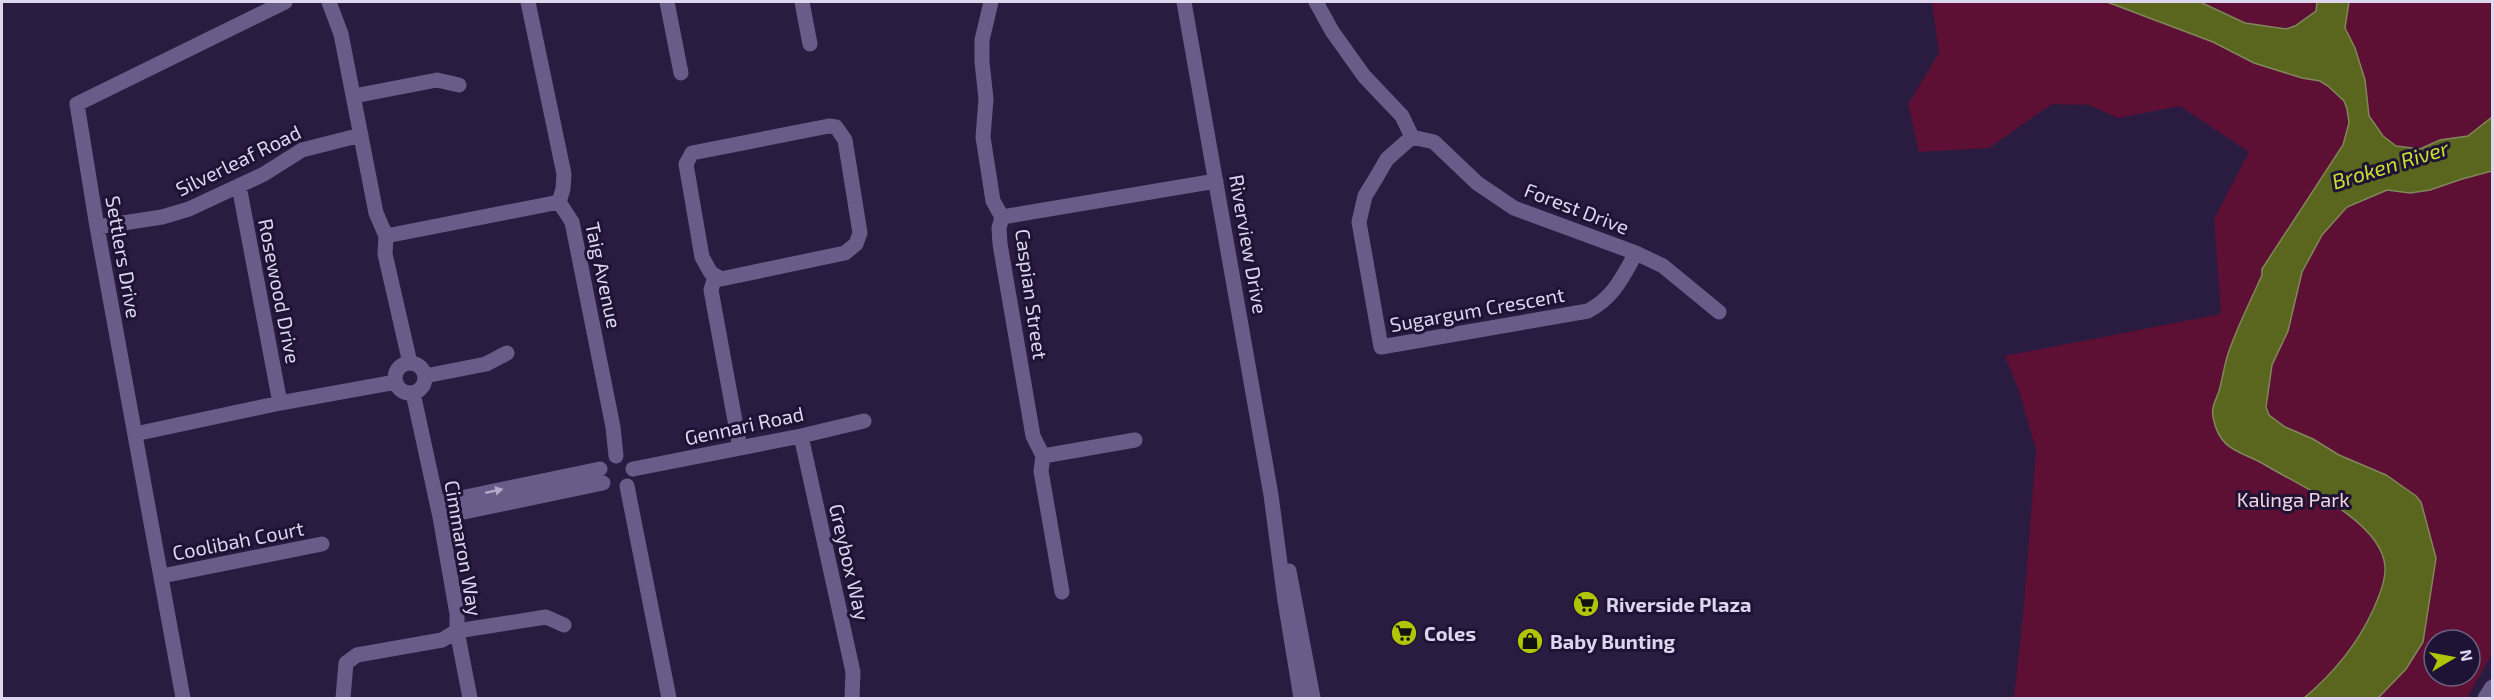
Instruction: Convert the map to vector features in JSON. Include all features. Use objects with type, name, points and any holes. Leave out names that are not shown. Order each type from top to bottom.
[{"type":"street","name":"Settlers Drive","points":[[135,434],[77,104],[285,2]]},
{"type":"street","points":[[329,2],[341,34],[376,213],[386,236],[385,254],[410,363]]},
{"type":"street","points":[[386,236],[559,202],[564,174],[528,2]]},
{"type":"street","points":[[667,2],[681,73]]},
{"type":"street","points":[[802,2],[810,44]]},
{"type":"street","name":"Caspian Street","points":[[991,2],[982,40],[986,92],[983,136],[993,201],[1002,217],[999,228],[1000,244],[1033,436],[1043,456],[1041,471],[1062,592]]},
{"type":"street","name":"Riverview Drive","points":[[1184,2],[1271,495],[1284,602],[1301,699]]},
{"type":"street","points":[[1316,2],[1332,31],[1364,76],[1402,116],[1412,137]]},
{"type":"street","points":[[354,96],[437,80],[459,85]]},
{"type":"street","points":[[718,278],[707,269],[702,256],[686,164],[689,156],[692,153],[829,126],[836,127],[845,140],[860,233],[856,244],[844,253],[718,278],[711,290],[745,447]]},
{"type":"street","name":"Silverleaf Road","points":[[98,227],[162,217],[189,210],[239,186],[302,150],[361,135]]},
{"type":"street","name":"Sugargum Crescent","points":[[1412,137],[1387,159],[1365,196],[1359,222],[1382,347],[1588,311],[1604,302],[1618,285],[1636,253]]},
{"type":"street","name":"Forest Drive","points":[[1412,137],[1434,142],[1477,183],[1514,208],[1636,253],[1663,266],[1719,312]]},
{"type":"street","points":[[1002,217],[1216,181]]},
{"type":"street","name":"Rosewood Drive","points":[[239,186],[280,403]]},
{"type":"street","name":"Taig Avenue","points":[[559,202],[572,222],[613,427],[616,456]]},
{"type":"street","points":[[425,376],[486,364],[507,353]]},
{"type":"street","points":[[410,363],[418,365],[425,376],[422,387],[413,393],[400,389],[396,382],[398,369],[410,363]]},
{"type":"street","points":[[183,699],[135,434],[280,403],[396,382]]},
{"type":"street","name":"Cimmaron Way","points":[[343,699],[346,663],[357,655],[442,640],[457,631],[457,614],[439,510],[413,393]]},
{"type":"street","name":"Gennari Road","points":[[633,469],[801,436],[864,421]]},
{"type":"street","name":"Greybox Way","points":[[801,436],[853,672],[852,699]]},
{"type":"street","points":[[1043,456],[1135,440]]},
{"type":"street","points":[[616,456],[627,459],[633,469],[632,480],[627,486],[615,490],[601,476],[605,460],[616,456]]},
{"type":"street","points":[[439,510],[601,476]]},
{"type":"street","points":[[627,486],[669,699]]},
{"type":"street","name":"Riverview Drive","points":[[1271,495],[1296,600],[1313,699]]},
{"type":"street","name":"Coolibah Court","points":[[162,576],[322,544]]},
{"type":"street","points":[[470,699],[457,631],[546,617],[564,626]]},
{"type":"street","points":[[2486,699],[2493,687]]},
{"type":"green space","name":"Kalinga Park","points":[[1932,2],[2492,2],[2492,654],[2482,672],[2482,628],[2422,628],[2422,688],[2473,688],[2467,698],[2014,698],[2036,450],[2019,391],[2005,356],[2221,314],[2214,219],[2249,152],[2180,106],[2118,118],[2089,105],[2052,104],[1989,148],[1919,152],[1908,104],[1939,53]]},
{"type":"water","name":"Broken River","points":[[2107,2],[2200,2],[2245,23],[2286,29],[2295,26],[2316,11],[2317,2],[2349,2],[2345,28],[2355,48],[2365,80],[2369,116],[2383,136],[2396,146],[2420,149],[2440,140],[2468,136],[2492,117],[2492,171],[2430,190],[2410,193],[2387,190],[2347,207],[2322,235],[2302,272],[2288,331],[2272,365],[2266,407],[2269,415],[2285,427],[2313,439],[2339,455],[2386,475],[2421,502],[2436,558],[2425,628],[2422,628],[2422,644],[2406,669],[2378,698],[2304,698],[2344,658],[2367,623],[2380,594],[2384,577],[2385,566],[2380,550],[2370,534],[2338,507],[2226,444],[2216,429],[2213,413],[2227,356],[2262,275],[2262,269],[2343,145],[2349,123],[2347,109],[2344,101],[2320,81],[2302,78],[2254,63],[2213,42]]},
{"type":"place","name":"Riverside Plaza","points":[[1586,604]]},
{"type":"place","name":"Coles","points":[[1404,633]]},
{"type":"place","name":"Baby Bunting","points":[[1530,641]]}]
